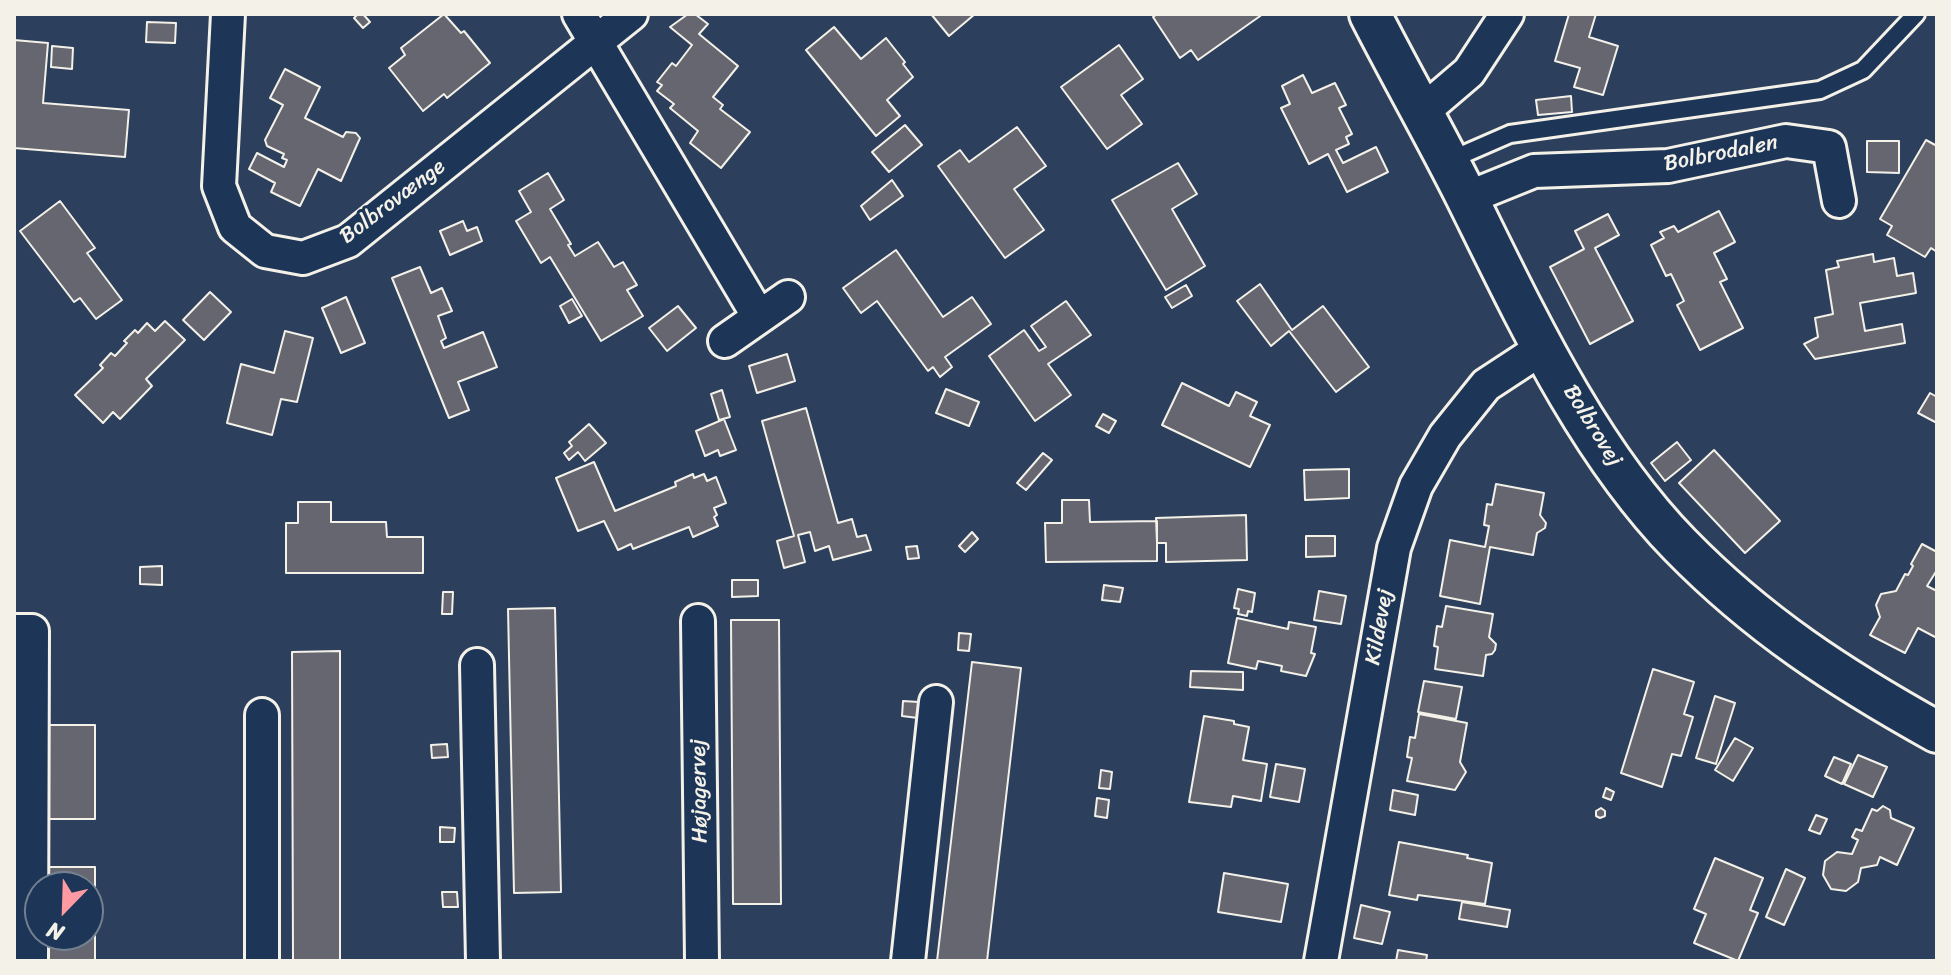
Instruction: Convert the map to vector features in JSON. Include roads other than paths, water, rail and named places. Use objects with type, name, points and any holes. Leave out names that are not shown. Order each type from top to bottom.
[{"type":"street","name":"Bolbrovænge","points":[[228,14],[219,186],[235,227],[265,251],[303,258],[348,241],[631,14]]},
{"type":"street","points":[[579,14],[594,44],[759,317]]},
{"type":"street","name":"Bolbrovej","points":[[1370,14],[1544,347],[1606,455],[1678,543],[1763,622],[1856,687],[1937,732]]},
{"type":"street","points":[[1421,113],[1469,72],[1507,14]]},
{"type":"street","name":"Bolbrodalen","points":[[1467,198],[1534,171],[1668,166],[1786,141],[1829,147],[1839,201]]},
{"type":"street","points":[[725,341],[788,297]]},
{"type":"street","name":"Kildevej","points":[[1321,961],[1394,548],[1416,486],[1445,436],[1486,385],[1544,347]]},
{"type":"street","name":"Højagervej","points":[[698,621],[702,961]]},
{"type":"street","points":[[14,631],[32,631],[31,961]]},
{"type":"street","points":[[477,665],[483,961]]},
{"type":"street","points":[[908,961],[936,702]]},
{"type":"street","points":[[262,715],[262,961]]},
{"type":"lane","points":[[1448,161],[1510,134],[1820,90],[1863,70],[1916,14]]}]
